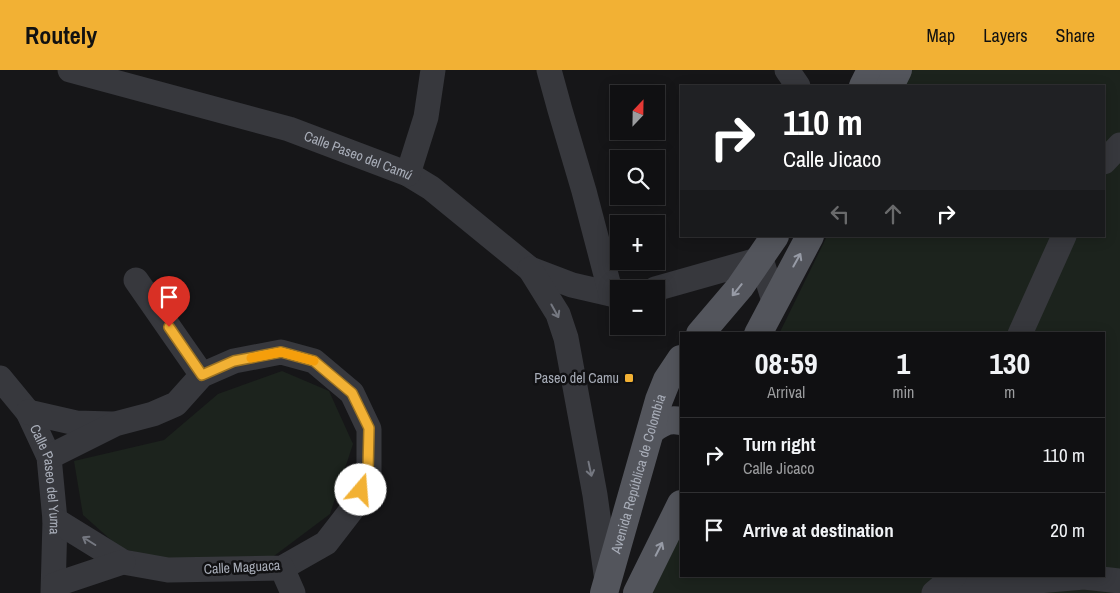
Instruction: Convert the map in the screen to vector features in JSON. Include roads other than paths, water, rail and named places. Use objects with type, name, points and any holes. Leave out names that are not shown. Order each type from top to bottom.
[{"type":"main road","points":[[864,85],[871,70]]},
{"type":"main road","points":[[890,85],[898,70]]},
{"type":"main road","points":[[702,332],[740,287],[774,237]]},
{"type":"main road","points":[[759,332],[809,237]]},
{"type":"main road","name":"Avenida República de Colombia","points":[[606,588],[659,400],[667,380],[680,365]]},
{"type":"main road","points":[[651,430],[666,420],[680,421]]},
{"type":"main road","points":[[637,593],[680,506]]},
{"type":"street","name":"Calle Paseo del Camú","points":[[70,70],[289,129],[408,174],[431,188],[530,269],[572,285],[610,292]]},
{"type":"street","points":[[408,174],[426,118],[433,70]]},
{"type":"street","points":[[549,70],[611,280]]},
{"type":"street","points":[[787,70],[797,85]]},
{"type":"street","points":[[1105,161],[1120,145]]},
{"type":"street","points":[[1021,332],[1064,237]]},
{"type":"street","points":[[665,286],[761,259],[774,301]]},
{"type":"street","points":[[530,269],[558,314],[566,338],[595,494],[606,588]]},
{"type":"street","points":[[136,280],[202,375]]},
{"type":"street","name":"Calle Maguaca","points":[[49,457],[115,424],[153,414],[176,404],[202,375],[234,361],[281,352],[314,361],[352,393],[369,428],[368,471],[353,508],[326,542],[282,568],[168,570],[123,562],[55,520]]},
{"type":"street","name":"Calle Paseo del Yuma","points":[[0,378],[28,412],[49,457],[55,520],[54,589]]},
{"type":"street","points":[[28,412],[76,423],[115,424]]},
{"type":"street","name":"Calle Maguaca","points":[[54,589],[123,562]]},
{"type":"street","points":[[282,568],[293,593]]},
{"type":"street","points":[[952,585],[1084,577],[1120,581]]},
{"type":"place","name":"Paseo del Camu","points":[[629,378]]}]
